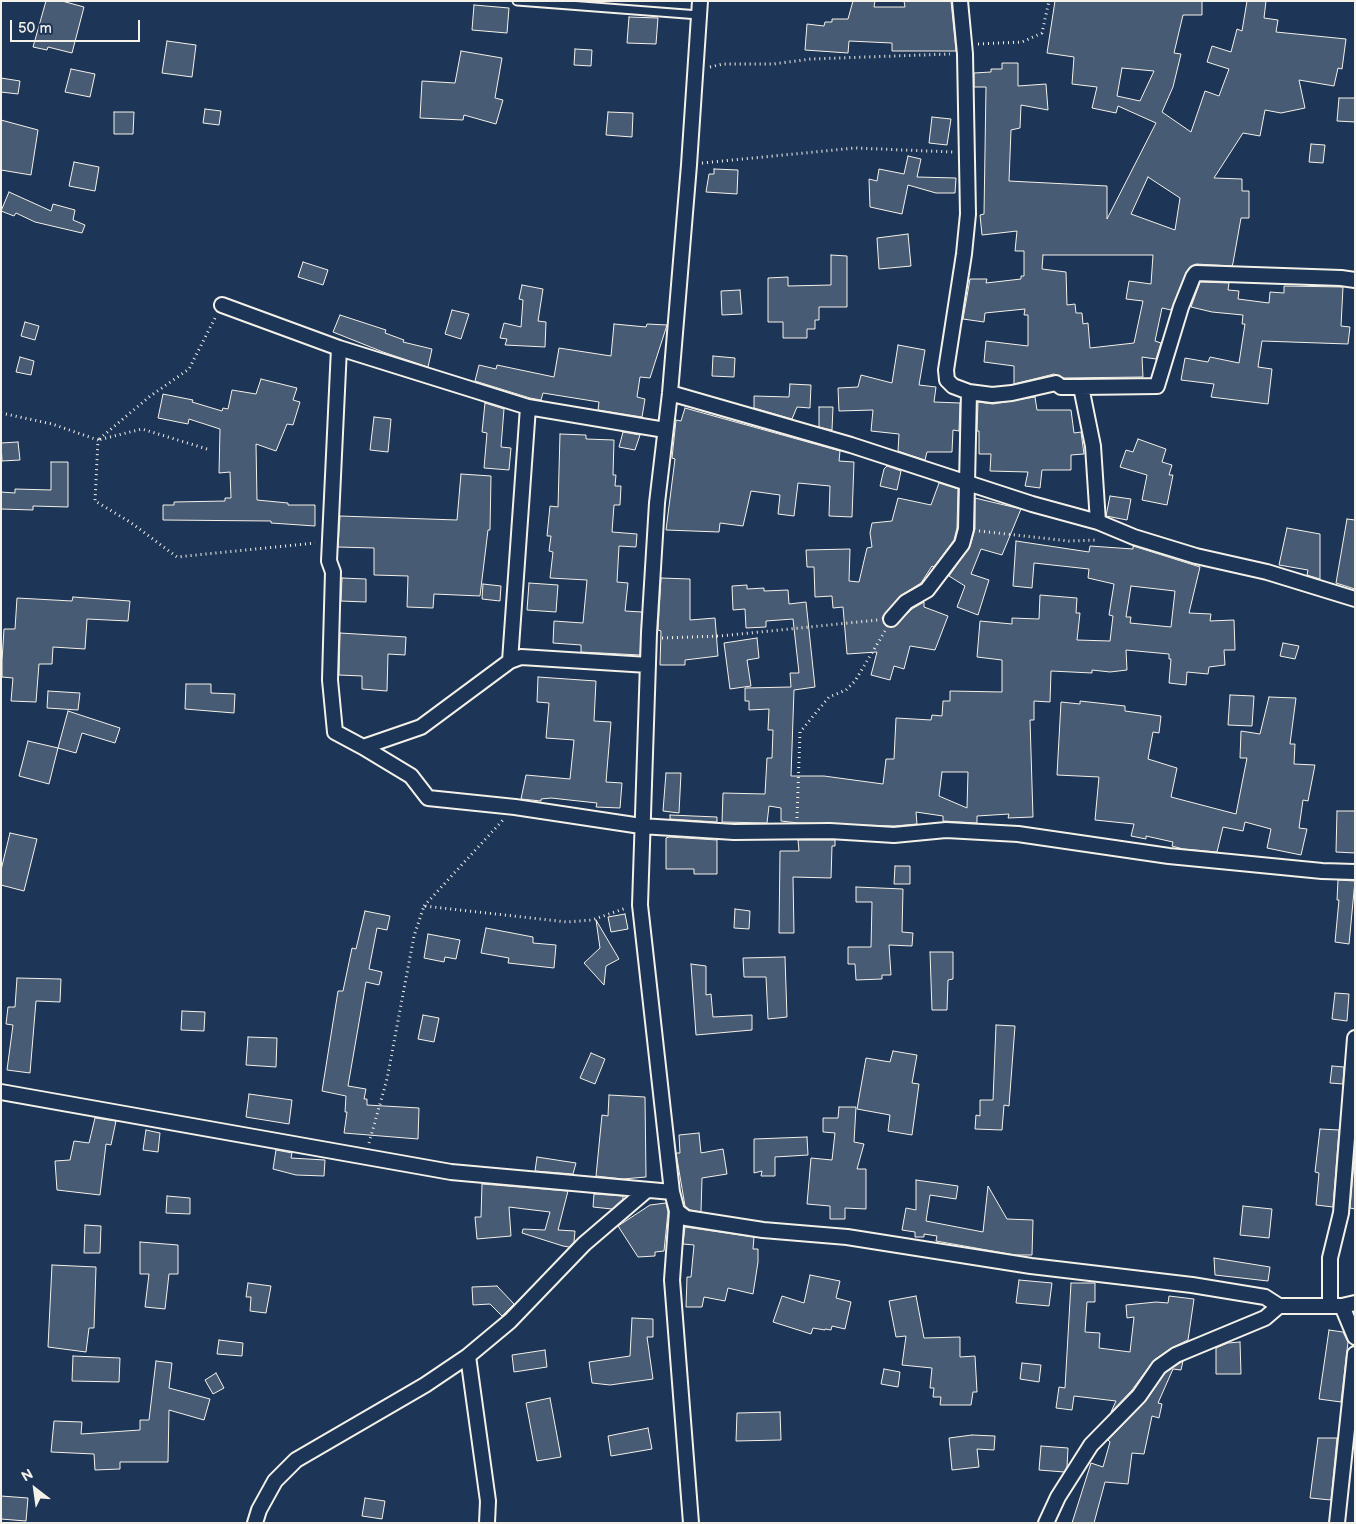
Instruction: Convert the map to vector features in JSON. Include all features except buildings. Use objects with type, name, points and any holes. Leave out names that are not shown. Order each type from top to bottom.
[{"type":"street","points":[[960,1],[968,151],[968,214],[964,254],[946,370],[946,380],[953,386],[969,392],[992,395],[1012,393],[1056,383],[1060,386],[1081,387],[1157,386],[1181,307],[1192,277],[1196,273],[1355,280]]},
{"type":"street","points":[[691,1523],[672,1280],[677,1211],[672,1192],[640,906],[641,826],[657,503],[670,392],[689,164],[699,8]]},
{"type":"street","points":[[222,305],[339,348],[528,407],[665,430]]},
{"type":"street","points":[[339,348],[329,561],[333,572],[330,680],[335,732],[411,776],[428,798],[515,807],[641,826],[734,832],[797,833],[830,831],[894,835],[946,830],[1018,834],[1169,856],[1322,872],[1355,872]]},
{"type":"street","points":[[1081,387],[1092,446],[1098,522]]},
{"type":"street","points":[[670,392],[851,444],[968,483],[1098,522],[1134,537],[1196,556],[1267,572],[1355,599]]},
{"type":"street","points":[[891,619],[906,602],[927,590],[962,544],[966,529],[969,392]]},
{"type":"street","points":[[510,661],[528,407]]},
{"type":"street","points":[[363,747],[421,727],[510,661],[521,657],[648,665]]},
{"type":"street","points":[[1355,1038],[1341,1213],[1330,1258],[1338,1305],[1355,1337]]},
{"type":"street","points":[[1,1092],[451,1172],[672,1192]]},
{"type":"street","points":[[255,1523],[259,1510],[275,1481],[296,1460],[425,1385],[468,1356],[510,1321],[584,1244],[646,1190]]},
{"type":"street","points":[[677,1211],[686,1218],[763,1230],[847,1237],[1031,1266],[1192,1284],[1265,1297],[1279,1306],[1338,1305]]},
{"type":"street","points":[[1046,1523],[1058,1497],[1091,1445],[1139,1396],[1159,1367],[1176,1355],[1265,1318],[1279,1306]]},
{"type":"street","points":[[1337,1523],[1355,1354]]},
{"type":"street","points":[[468,1356],[488,1501],[487,1523]]},
{"type":"lane","points":[[517,1],[699,8]]},
{"type":"path","points":[[694,70],[724,64],[774,64],[811,59],[964,49],[1022,42],[1042,33],[1049,1]]},
{"type":"path","points":[[689,164],[856,148],[936,152],[968,151]]},
{"type":"path","points":[[222,305],[188,369],[149,397],[98,440],[95,500],[130,522],[177,557],[330,542]]},
{"type":"path","points":[[1,413],[52,424],[98,440],[142,429],[207,448]]},
{"type":"path","points":[[966,529],[1070,541],[1100,540]]},
{"type":"path","points":[[649,639],[720,636],[891,619]]},
{"type":"path","points":[[797,833],[800,732],[828,697],[846,690],[855,681],[891,619]]},
{"type":"path","points":[[366,1156],[387,1079],[414,936],[424,906],[515,807]]},
{"type":"path","points":[[424,906],[567,922],[592,920],[632,906],[640,906]]}]
